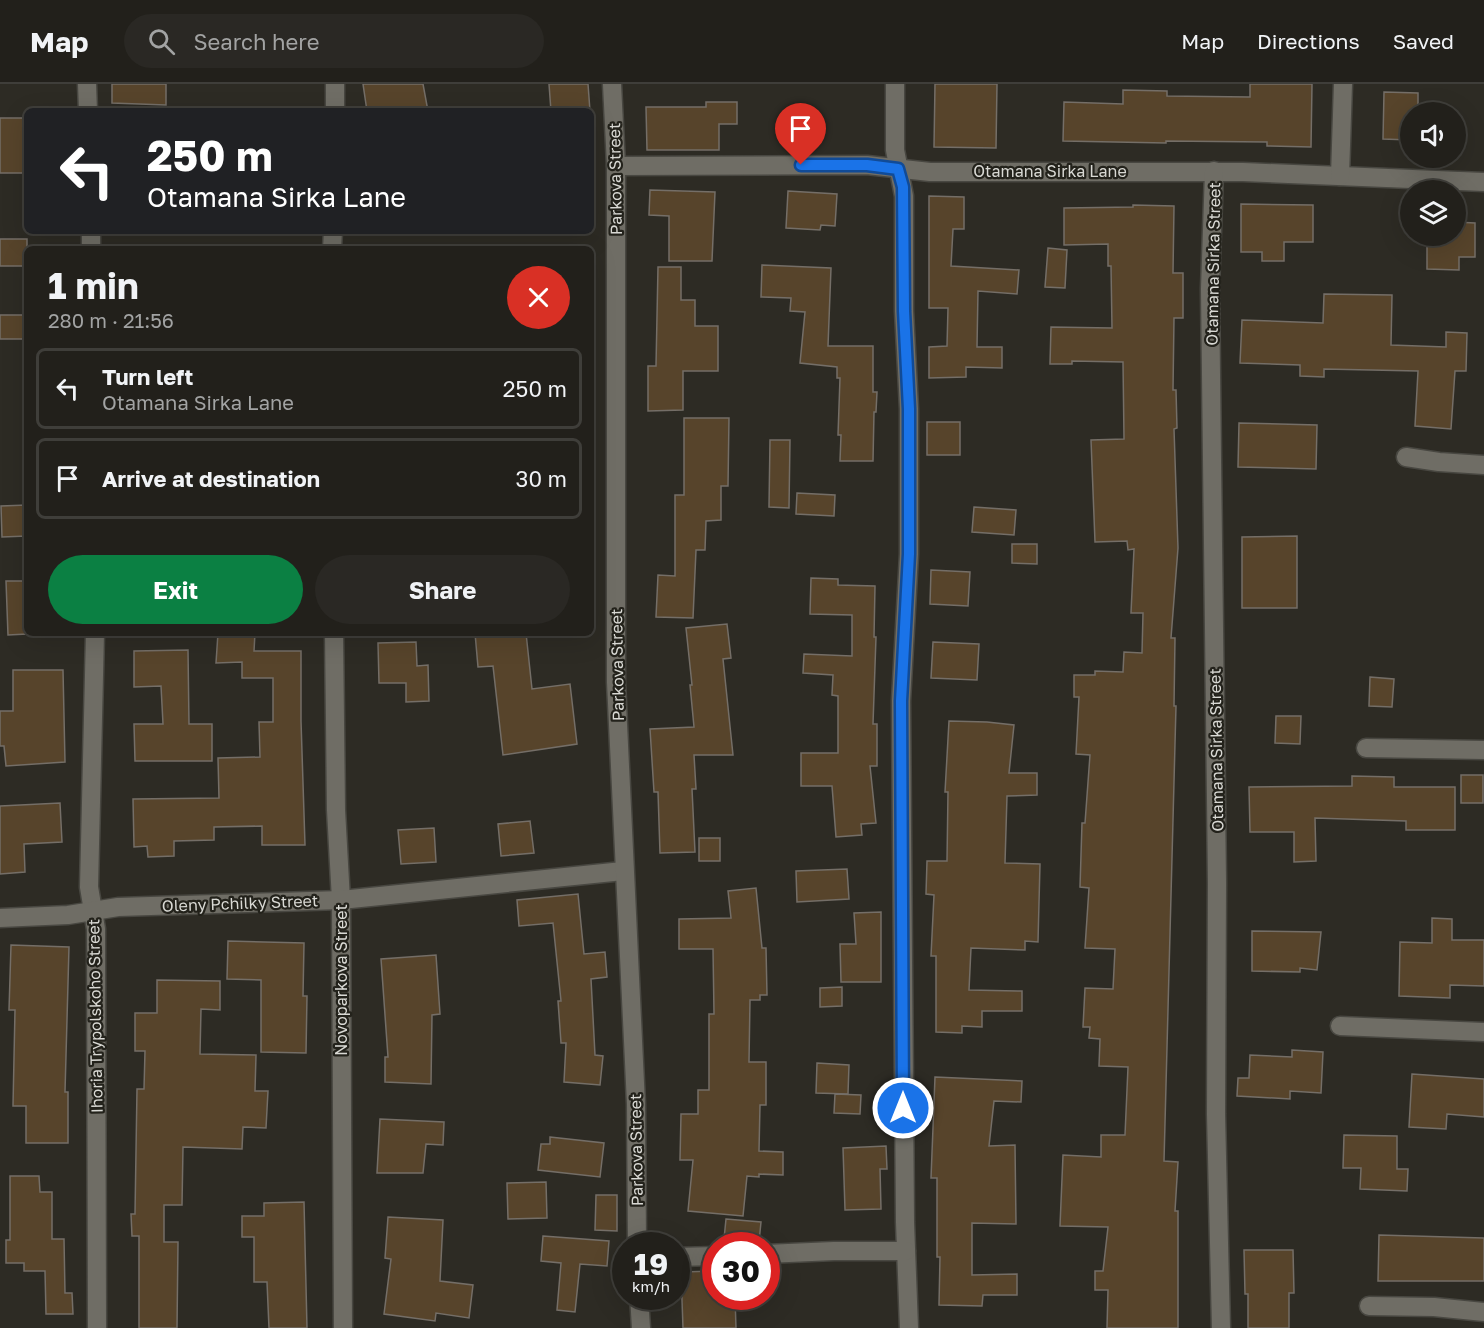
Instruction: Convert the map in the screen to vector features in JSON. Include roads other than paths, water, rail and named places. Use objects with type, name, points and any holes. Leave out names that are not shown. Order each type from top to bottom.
[{"type":"street","points":[[87,84],[88,108]]},
{"type":"street","points":[[335,84],[335,108]]},
{"type":"street","name":"Parkova Street","points":[[612,84],[616,166],[616,682],[623,871],[636,1104],[637,1232]]},
{"type":"street","points":[[895,84],[895,150],[904,196],[904,311],[909,409],[909,554],[901,701],[906,1251],[909,1328]]},
{"type":"street","points":[[1340,176],[1343,84]]},
{"type":"street","name":"Otamana Sirka Lane","points":[[616,166],[867,165],[930,172],[1214,171],[1484,182]]},
{"type":"street","name":"Otamana Sirka Street","points":[[1214,171],[1210,279],[1217,883],[1216,1114],[1221,1328]]},
{"type":"street","points":[[1406,457],[1484,465]]},
{"type":"street","name":"Ihoria Trypolskoho Street","points":[[95,636],[89,887],[96,929],[97,1328]]},
{"type":"street","name":"Novoparkova Street","points":[[334,636],[336,810],[341,900],[343,1328]]},
{"type":"street","points":[[1366,748],[1484,750]]},
{"type":"street","name":"Oleny Pchilky Street","points":[[0,918],[68,915],[118,907],[341,900],[623,871]]},
{"type":"street","points":[[1340,1026],[1484,1032]]},
{"type":"street","points":[[780,1254],[906,1251]]},
{"type":"street","points":[[1369,1305],[1484,1312]]},
{"type":"street","points":[[640,1310],[641,1328]]}]
